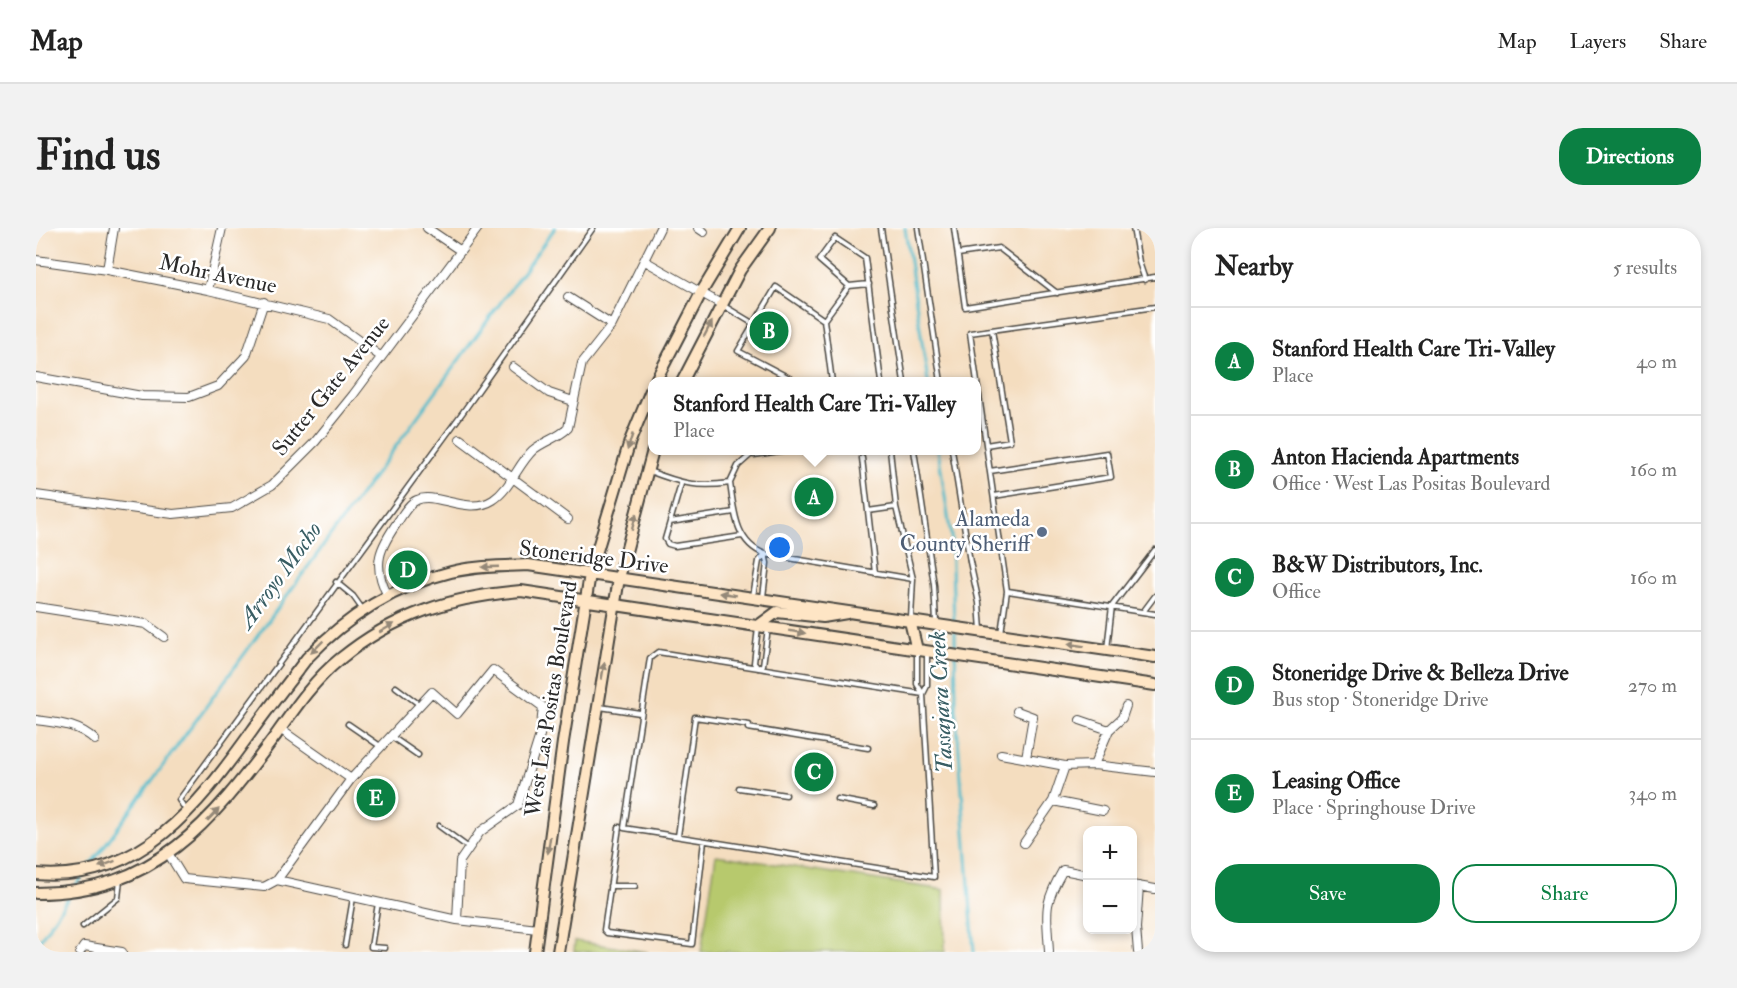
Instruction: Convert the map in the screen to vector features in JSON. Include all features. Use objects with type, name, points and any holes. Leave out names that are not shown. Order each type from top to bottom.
[{"type":"main road","points":[[657,377],[701,293],[740,228]]},
{"type":"main road","points":[[684,377],[721,304],[770,228]]},
{"type":"main road","name":"West Las Positas Boulevard","points":[[536,952],[590,574],[630,441],[648,398]]},
{"type":"main road","name":"West Las Positas Boulevard","points":[[558,952],[619,578],[652,455]]},
{"type":"main road","name":"Stoneridge Drive","points":[[38,874],[62,874],[100,867],[160,838],[189,813],[307,658],[322,642],[388,596],[428,579],[476,567],[528,565],[979,629],[1155,657]]},
{"type":"main road","name":"Stoneridge Drive","points":[[36,893],[75,891],[120,879],[168,853],[198,830],[220,807],[314,683],[339,659],[368,639],[416,613],[476,594],[520,591],[1155,685]]},
{"type":"main road","points":[[763,627],[777,612],[824,617],[843,615],[850,611]]},
{"type":"main road","points":[[910,621],[927,652]]},
{"type":"main road","points":[[262,716],[280,729]]},
{"type":"street","points":[[107,270],[114,228]]},
{"type":"street","points":[[208,290],[222,228]]},
{"type":"street","points":[[427,228],[461,251]]},
{"type":"street","name":"Sutter Gate Avenue","points":[[36,495],[173,514],[232,508],[272,485],[315,442],[478,228]]},
{"type":"street","points":[[388,596],[383,588],[379,556],[381,545],[406,509],[416,500],[426,498],[467,506],[486,503],[504,489],[533,450],[568,428],[573,415],[573,401],[582,363],[612,325],[660,228]]},
{"type":"street","name":"Mohr Avenue","points":[[36,260],[107,270],[208,290],[329,319],[380,356]]},
{"type":"street","points":[[645,261],[721,304]]},
{"type":"street","points":[[568,297],[612,325]]},
{"type":"street","points":[[36,377],[142,396],[189,397],[219,386],[246,356],[264,302]]},
{"type":"street","points":[[513,367],[549,393],[573,401]]},
{"type":"street","points":[[460,440],[568,519]]},
{"type":"street","points":[[36,607],[146,624],[164,637]]},
{"type":"street","points":[[168,853],[184,879],[264,887],[277,880],[351,779],[432,692],[457,714],[493,670],[543,706],[540,735],[518,805],[480,832],[460,861],[457,920]]},
{"type":"street","points":[[1094,765],[1109,730],[1122,718],[1126,706]]},
{"type":"street","points":[[1017,711],[1033,717],[1026,758]]},
{"type":"street","points":[[36,720],[72,725],[88,732],[95,740]]},
{"type":"street","points":[[1080,720],[1109,730]]},
{"type":"street","points":[[280,729],[351,779]]},
{"type":"street","points":[[1001,754],[1065,766],[1094,765],[1155,772]]},
{"type":"street","points":[[1024,843],[1053,801],[1065,766]]},
{"type":"street","points":[[1053,801],[1103,812]]},
{"type":"street","points":[[1049,952],[1045,913],[1049,894],[1063,870],[1083,874]]},
{"type":"street","points":[[277,880],[457,920],[538,929]]},
{"type":"street","points":[[1137,885],[1155,889]]},
{"type":"street","points":[[1136,934],[1138,952]]},
{"type":"street","points":[[80,952],[84,946],[122,952]]},
{"type":"lane","points":[[189,813],[179,800],[336,582],[463,412],[593,228]]},
{"type":"lane","points":[[881,228],[902,377]]},
{"type":"lane","points":[[918,228],[940,377]]},
{"type":"lane","points":[[954,228],[965,306],[1155,277]]},
{"type":"lane","points":[[1133,228],[1138,262],[1145,280]]},
{"type":"lane","points":[[869,284],[849,286],[819,260],[835,238],[865,258],[869,284],[881,377]]},
{"type":"lane","points":[[958,254],[999,248],[1057,293]]},
{"type":"lane","points":[[831,377],[824,320],[849,286]]},
{"type":"lane","points":[[784,377],[738,351],[776,287],[824,320]]},
{"type":"lane","points":[[721,304],[754,324]]},
{"type":"lane","points":[[976,377],[970,333],[1155,307]]},
{"type":"lane","points":[[986,444],[1010,441],[992,330]]},
{"type":"lane","points":[[981,409],[1007,591],[1001,633]]},
{"type":"lane","points":[[990,471],[1107,453],[1111,477],[994,496]]},
{"type":"lane","points":[[752,455],[738,466],[730,483],[734,512],[742,536],[752,549],[765,554],[913,579]]},
{"type":"lane","points":[[891,455],[896,507],[913,579],[910,621]]},
{"type":"lane","points":[[915,455],[934,585],[936,623]]},
{"type":"lane","points":[[953,455],[979,603],[979,629]]},
{"type":"lane","points":[[862,458],[875,573]]},
{"type":"lane","points":[[648,471],[681,484],[708,486],[730,483]]},
{"type":"lane","points":[[681,484],[665,539],[668,544],[675,546],[742,536]]},
{"type":"lane","points":[[868,511],[896,507]]},
{"type":"lane","points":[[670,522],[734,512]]},
{"type":"lane","points":[[1107,650],[1112,606],[1155,550]]},
{"type":"lane","points":[[758,599],[767,563],[765,554]]},
{"type":"lane","points":[[758,599],[759,561],[765,554]]},
{"type":"lane","points":[[336,582],[353,596],[364,611]]},
{"type":"lane","points":[[1007,591],[1155,614]]},
{"type":"lane","points":[[1143,612],[1155,596]]},
{"type":"lane","points":[[758,668],[754,663],[763,627]]},
{"type":"lane","points":[[758,668],[763,665],[763,627]]},
{"type":"lane","points":[[922,694],[658,652],[650,658],[624,828],[934,877],[922,694],[917,684],[927,652]]},
{"type":"lane","points":[[922,694],[927,686],[927,652]]},
{"type":"lane","points":[[396,687],[420,705]]},
{"type":"lane","points":[[597,706],[641,713]]},
{"type":"lane","points":[[678,836],[695,717],[868,748]]},
{"type":"lane","points":[[348,724],[381,747]]},
{"type":"lane","points":[[391,736],[418,755]]},
{"type":"lane","points":[[740,788],[786,795]]},
{"type":"lane","points":[[837,799],[874,806]]},
{"type":"lane","points":[[438,826],[469,848]]},
{"type":"lane","points":[[619,827],[604,930],[607,933],[692,944],[704,841]]},
{"type":"lane","points":[[83,926],[118,898],[120,879]]},
{"type":"lane","points":[[610,886],[635,886]]},
{"type":"lane","points":[[345,945],[353,897]]},
{"type":"lane","points":[[378,903],[371,947],[385,948]]},
{"type":"green space","points":[[716,855],[944,890],[945,952],[701,952]]},
{"type":"green space","points":[[575,941],[648,952],[574,952]]},
{"type":"waterway","name":"Arroyo Mocho","points":[[89,867],[555,228]]},
{"type":"waterway","name":"Tassajara Creek","points":[[905,228],[927,377]]},
{"type":"waterway","name":"Tassajara Creek","points":[[939,455],[951,536],[954,624]]},
{"type":"waterway","name":"Tassajara Creek","points":[[955,631],[956,711],[974,952]]},
{"type":"waterway","name":"Arroyo Mocho","points":[[75,887],[83,875]]},
{"type":"waterway","name":"Arroyo Mocho","points":[[36,946],[72,892]]},
{"type":"place","name":"Anton Hacienda Apartments","points":[[769,331]]},
{"type":"place","name":"Stanford Health Care Tri-Valley","points":[[814,497]]},
{"type":"place","name":"Alameda County Sheriff","points":[[1042,532]]},
{"type":"place","name":"Stoneridge Drive & Belleza Drive","points":[[408,570]]},
{"type":"place","name":"B&W Distributors, Inc.","points":[[814,772]]},
{"type":"place","name":"Leasing Office","points":[[376,798]]}]
